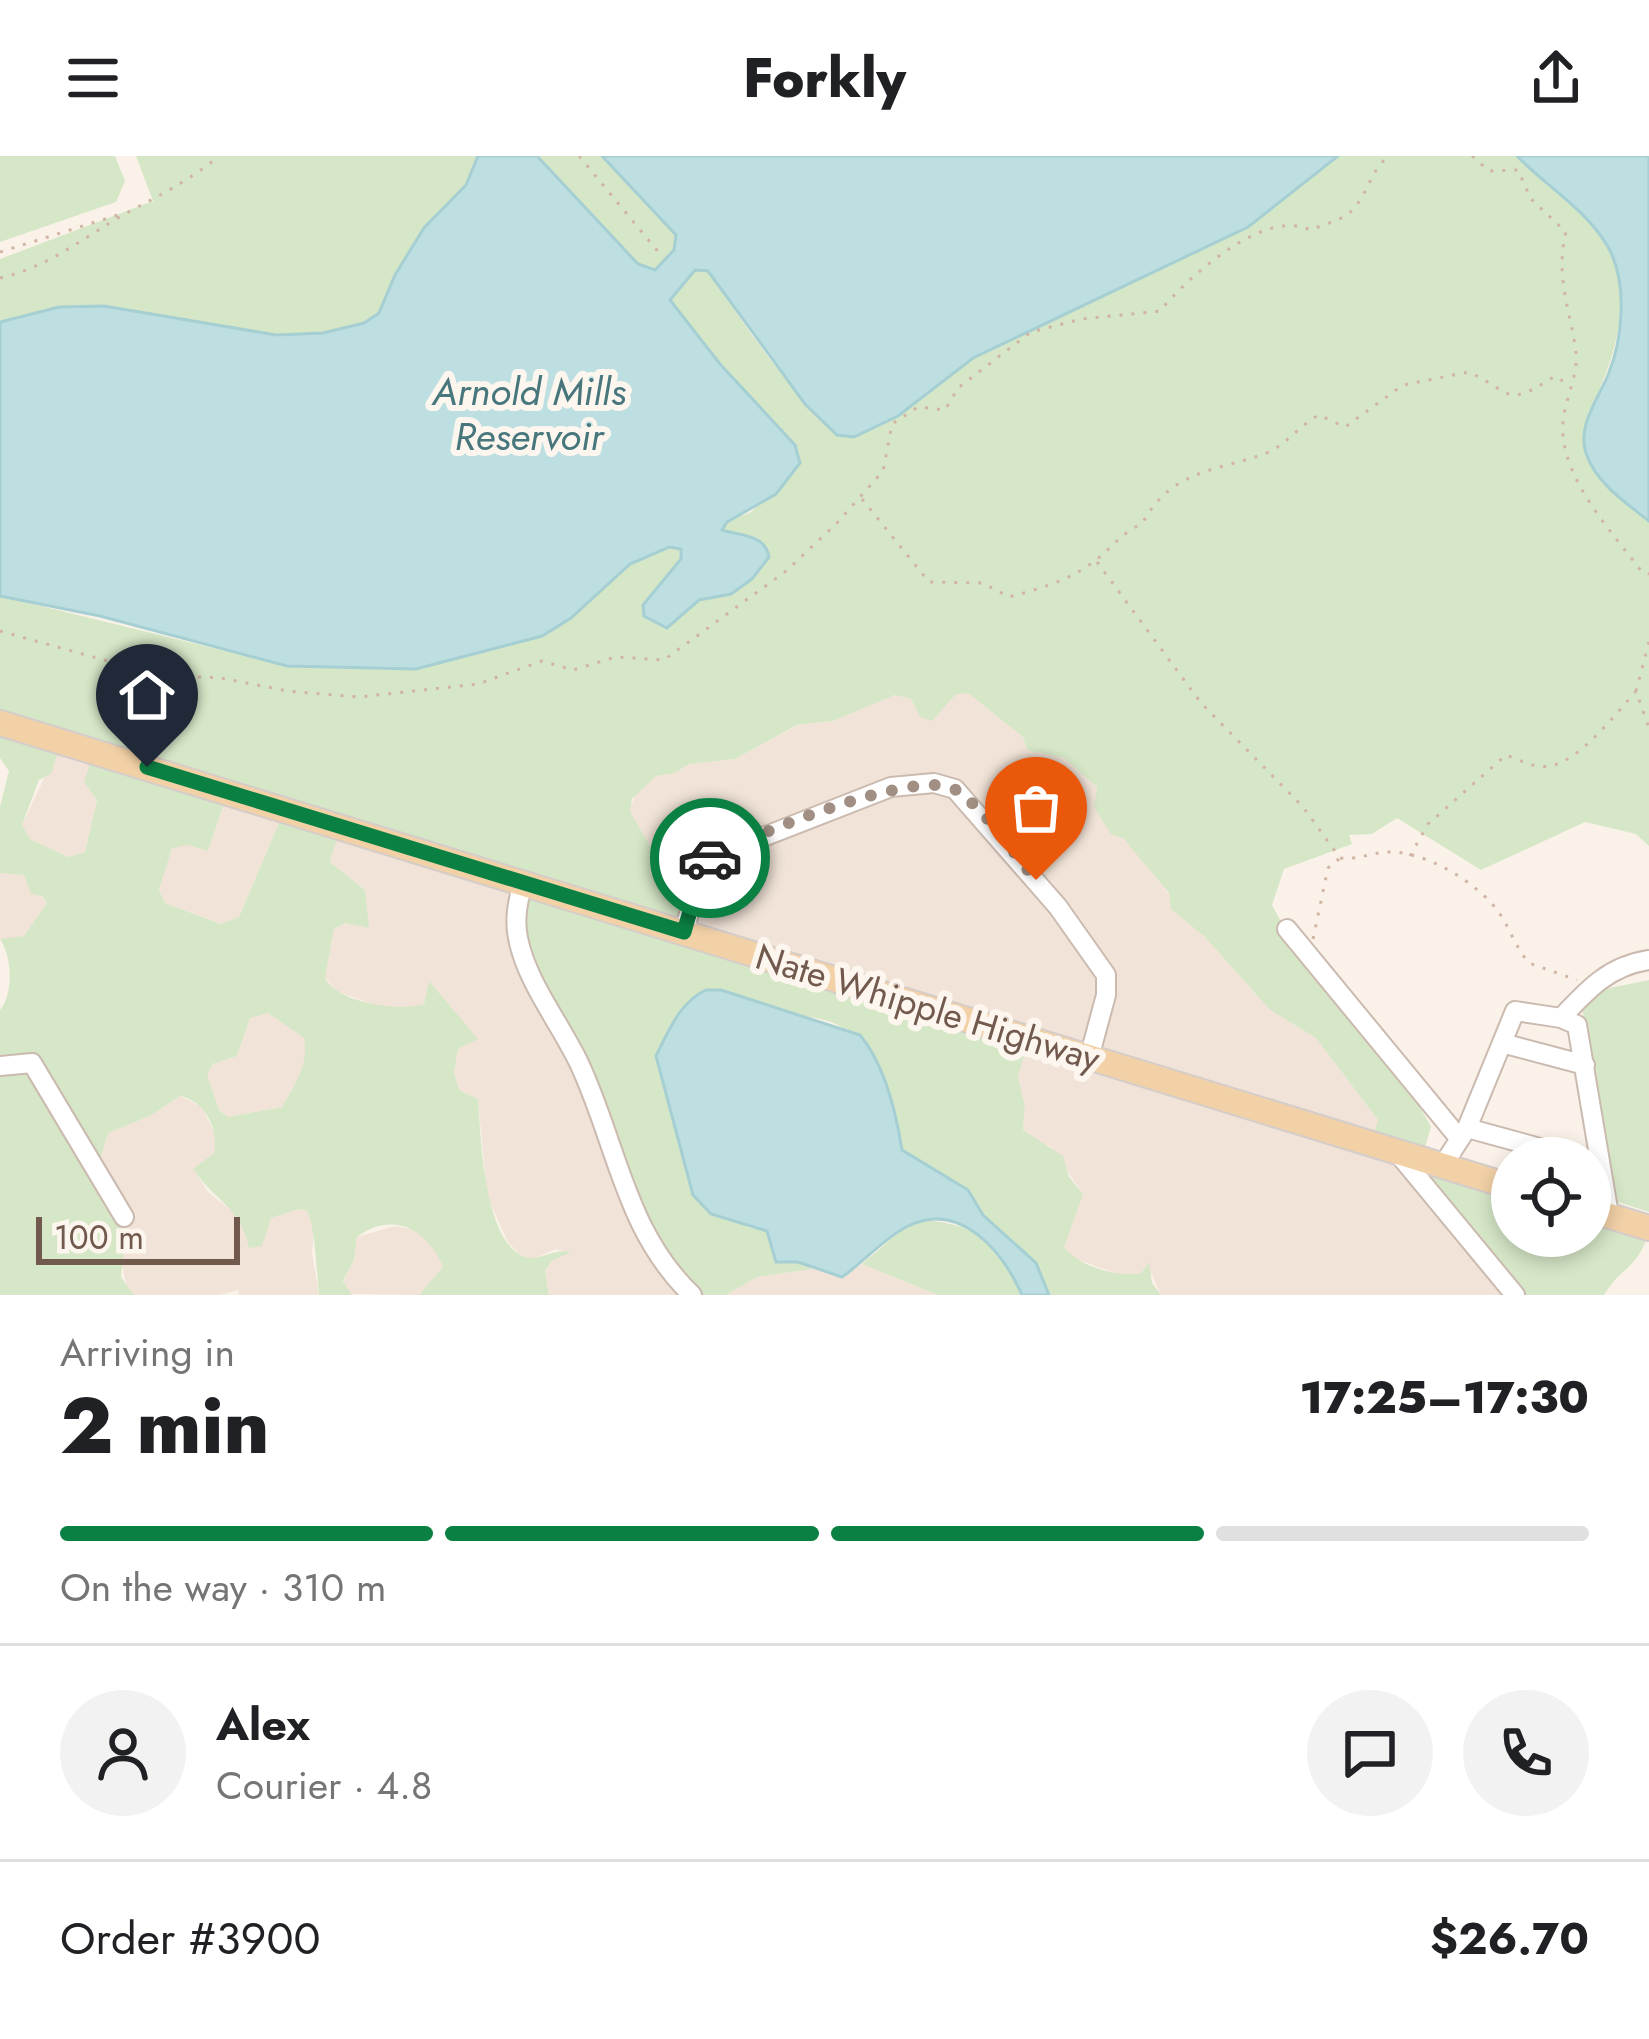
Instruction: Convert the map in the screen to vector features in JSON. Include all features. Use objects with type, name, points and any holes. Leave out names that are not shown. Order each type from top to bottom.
[{"type":"main road","name":"Nate Whipple Highway","points":[[0,723],[1491,1181]]},
{"type":"main road","points":[[1611,1217],[1649,1228]]},
{"type":"street","points":[[684,932],[703,866],[723,851],[892,788],[934,783],[955,789],[1058,907],[1106,975],[1103,1010],[1089,1058]]},
{"type":"street","points":[[523,882],[516,925],[523,956],[590,1089],[639,1224],[667,1272],[692,1295]]},
{"type":"street","points":[[1287,929],[1463,1133],[1491,1139]]},
{"type":"street","points":[[1561,1018],[1593,983],[1620,965],[1649,960]]},
{"type":"street","points":[[1443,1166],[1463,1133],[1515,1011],[1577,1025],[1592,1137]]},
{"type":"street","points":[[1502,1043],[1585,1066]]},
{"type":"street","points":[[0,1066],[32,1063],[124,1217]]},
{"type":"street","points":[[1396,1151],[1515,1295]]},
{"type":"path","points":[[0,278],[27,272],[80,246],[131,211],[184,185],[219,156]]},
{"type":"path","points":[[579,156],[661,254]]},
{"type":"path","points":[[0,632],[158,675],[221,678],[288,692],[359,697],[478,684],[542,661],[573,670],[616,657],[664,660],[785,571],[860,496],[884,471],[892,424],[918,407],[945,410],[958,388],[1031,332],[1082,319],[1160,311],[1184,282],[1228,250],[1283,224],[1296,223],[1310,230],[1346,216],[1357,206],[1373,171],[1389,156]]},
{"type":"path","points":[[1472,156],[1489,171],[1517,170],[1531,199],[1566,232],[1560,283],[1577,363],[1569,385],[1563,436],[1582,489],[1642,572],[1649,574]]},
{"type":"path","points":[[0,252],[131,211]]},
{"type":"path","points":[[860,496],[929,582],[983,583],[1009,597],[1049,587],[1096,560],[1125,531],[1142,524],[1156,499],[1178,484],[1232,460],[1267,454],[1319,415],[1345,427],[1403,385],[1469,372],[1506,396],[1522,394],[1555,376],[1569,385]]},
{"type":"path","points":[[1096,560],[1201,704],[1303,807],[1340,858],[1356,860],[1389,851],[1430,861],[1484,896],[1529,963],[1544,972],[1593,983]]},
{"type":"path","points":[[1410,857],[1414,842],[1428,824],[1506,754],[1536,766],[1554,766],[1600,733],[1636,691],[1649,642]]},
{"type":"path","points":[[1636,691],[1649,728]]},
{"type":"path","points":[[1310,958],[1328,868],[1340,858]]},
{"type":"shaded area","points":[[968,693],[1023,737],[1027,750],[1064,758],[1097,787],[1096,801],[1169,894],[1171,909],[1205,937],[1270,1010],[1316,1038],[1378,1120],[1397,1155],[1509,1295],[1161,1295],[1147,1264],[1141,1273],[1125,1277],[1071,1257],[1064,1236],[1083,1194],[1050,1146],[1023,1130],[1025,1106],[1018,1077],[688,937],[676,855],[655,854],[629,812],[636,793],[656,776],[675,773],[689,764],[735,759],[798,725],[833,721],[895,695],[911,699],[920,717],[955,695]]},
{"type":"shaded area","points":[[60,744],[93,755],[86,785],[97,800],[85,852],[68,857],[30,839],[22,825]]},
{"type":"shaded area","points":[[227,795],[282,816],[239,917],[222,924],[165,903],[159,890],[172,848],[188,844],[208,851]]},
{"type":"shaded area","points":[[337,837],[522,886],[690,1295],[549,1295],[545,1272],[552,1261],[569,1253],[556,1249],[533,1259],[520,1255],[508,1242],[487,1196],[478,1099],[459,1090],[454,1072],[458,1049],[477,1039],[430,982],[424,1004],[405,1011],[336,991],[325,977],[334,929],[345,923],[368,927],[365,890],[330,862]]},
{"type":"shaded area","points":[[0,873],[24,875],[47,903],[24,936],[0,939]]},
{"type":"shaded area","points":[[268,1013],[304,1038],[303,1070],[282,1107],[228,1117],[219,1110],[206,1074],[213,1064],[237,1056],[250,1018]]},
{"type":"shaded area","points":[[180,1096],[202,1107],[217,1138],[214,1153],[193,1169],[208,1192],[243,1220],[264,1229],[271,1218],[299,1209],[315,1222],[312,1252],[319,1295],[239,1295],[238,1290],[220,1295],[134,1295],[127,1288],[99,1164],[108,1133],[150,1116]]},
{"type":"shaded area","points":[[395,1226],[416,1230],[433,1242],[443,1267],[439,1275],[419,1295],[350,1294],[343,1282],[354,1260],[357,1237]]},
{"type":"shaded area","points":[[862,1264],[938,1295],[726,1295],[757,1277],[812,1269],[842,1277]]},
{"type":"green space","points":[[0,156],[115,156],[125,181],[116,202],[0,242]]},
{"type":"green space","points":[[136,156],[478,156],[466,185],[424,228],[395,275],[379,313],[364,323],[323,333],[276,335],[104,306],[59,307],[0,322],[0,259],[153,201]]},
{"type":"green space","points":[[537,156],[602,156],[676,235],[674,250],[655,270],[643,268]]},
{"type":"green space","points":[[1338,156],[1517,156],[1594,226],[1617,271],[1620,319],[1608,367],[1588,413],[1630,506],[1649,521],[1649,846],[1636,834],[1585,822],[1481,870],[1397,818],[1372,834],[1349,835],[1352,844],[1284,869],[1272,905],[1302,960],[1393,1059],[1431,1127],[1422,1157],[1491,1182],[1491,1257],[1611,1257],[1611,1220],[1649,1232],[1634,1262],[1604,1295],[1509,1295],[1403,1163],[1371,1145],[1378,1120],[1316,1038],[1270,1010],[1205,937],[1171,909],[1169,893],[1123,838],[1111,834],[1094,807],[1097,787],[1064,758],[1027,750],[1023,737],[968,693],[955,695],[932,721],[920,717],[911,699],[895,695],[833,721],[797,725],[735,759],[689,764],[675,773],[656,776],[632,799],[630,812],[655,854],[702,862],[688,936],[1027,1043],[1018,1077],[1025,1106],[1023,1130],[1063,1156],[1069,1177],[1083,1194],[1064,1247],[1088,1265],[1110,1272],[1141,1273],[1149,1262],[1152,1283],[1161,1295],[1049,1295],[1036,1263],[982,1215],[968,1190],[902,1150],[884,1082],[855,1038],[827,1021],[706,990],[675,1017],[684,1152],[693,1195],[749,1228],[768,1231],[773,1244],[812,1269],[757,1277],[726,1295],[690,1295],[652,1256],[603,1123],[523,960],[524,889],[337,838],[330,862],[365,890],[369,928],[345,923],[334,929],[325,978],[342,994],[400,1007],[424,1004],[429,981],[478,1039],[458,1049],[454,1072],[459,1090],[478,1099],[487,1187],[501,1232],[526,1257],[571,1252],[552,1261],[545,1271],[549,1295],[419,1295],[443,1267],[419,1234],[384,1225],[357,1237],[354,1260],[343,1281],[352,1295],[319,1295],[307,1211],[271,1218],[262,1246],[249,1248],[240,1223],[193,1169],[214,1153],[214,1135],[203,1110],[180,1096],[150,1116],[108,1133],[99,1164],[110,1202],[126,1227],[121,1277],[134,1295],[0,1295],[0,1010],[10,975],[0,939],[24,936],[47,903],[42,896],[31,894],[24,875],[0,873],[0,807],[9,771],[0,758],[0,596],[287,666],[416,669],[543,636],[571,618],[630,564],[670,547],[681,549],[681,558],[667,627],[699,600],[731,594],[752,579],[769,558],[758,538],[722,531],[726,522],[751,512],[800,463],[795,445],[720,364],[670,300],[695,269],[708,271],[784,377],[837,435],[898,416],[973,358],[1248,227]],"holes":[[[60,744],[93,755],[84,782],[97,800],[85,852],[68,857],[30,839],[22,825],[39,780],[51,774]],[[227,795],[282,816],[239,917],[221,924],[165,903],[159,890],[172,848],[188,845],[208,851]],[[268,1013],[304,1038],[303,1066],[282,1107],[228,1117],[219,1110],[207,1074],[213,1064],[237,1056],[250,1018]]]},
{"type":"green space","points":[[1649,980],[1649,1212],[1612,1200],[1611,1137],[1602,1137],[1580,994]]},
{"type":"green space","points":[[925,1220],[960,1227],[985,1241],[1005,1263],[1022,1295],[938,1295],[862,1264],[904,1228]]},
{"type":"water","name":"Arnold Mills Reservoir","points":[[478,156],[537,156],[638,264],[655,270],[674,250],[676,235],[602,156],[1338,156],[1248,227],[973,358],[898,416],[854,437],[837,435],[805,404],[708,271],[695,270],[670,300],[720,364],[795,445],[800,463],[776,494],[727,522],[722,530],[751,537],[767,549],[769,557],[752,579],[731,594],[699,600],[667,628],[644,616],[643,605],[681,559],[681,549],[669,547],[630,564],[571,618],[542,636],[416,669],[287,666],[100,616],[0,596],[0,322],[59,307],[104,306],[276,335],[323,333],[364,323],[379,313],[395,275],[424,228],[466,185]]},
{"type":"water","points":[[1517,156],[1649,156],[1649,521],[1604,483],[1590,464],[1584,443],[1586,423],[1617,345],[1621,293],[1614,261],[1589,222]]},
{"type":"water","points":[[706,990],[721,990],[860,1035],[883,1075],[902,1150],[968,1190],[983,1215],[1036,1263],[1049,1295],[1022,1295],[992,1247],[962,1225],[946,1220],[908,1226],[842,1277],[798,1262],[776,1262],[767,1231],[711,1214],[693,1195],[656,1056],[682,1009]]},
{"type":"way so far","points":[[710,858],[892,788],[934,783],[955,789],[1036,880]]},
{"type":"route","points":[[147,767],[684,932],[703,866],[710,858]]}]
